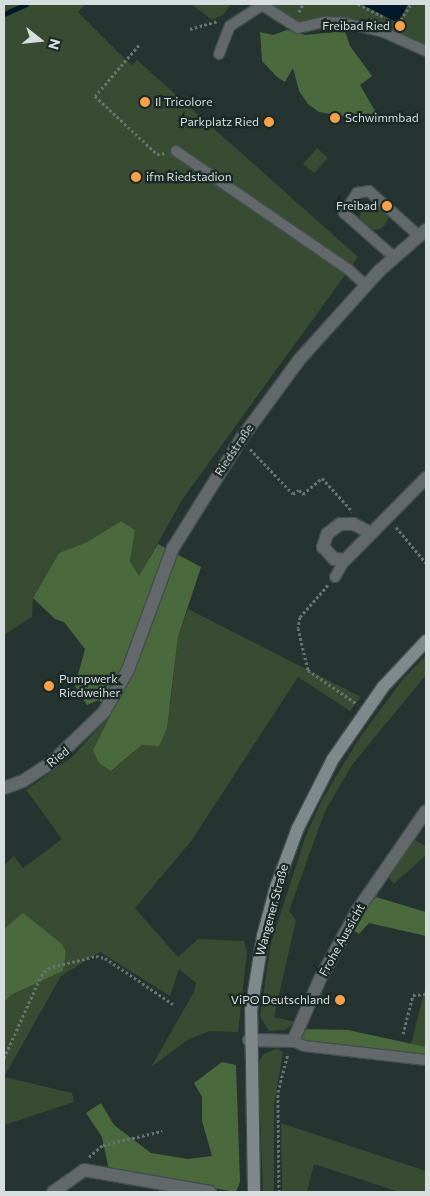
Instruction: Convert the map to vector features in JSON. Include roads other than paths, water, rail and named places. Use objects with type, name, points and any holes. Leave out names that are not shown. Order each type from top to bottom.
[{"type":"main road","name":"Wangener Straße","points":[[254,1192],[249,1040],[263,936],[286,858],[320,782],[366,710],[426,641]]},
{"type":"street","name":"Riedstraße","points":[[104,712],[128,670],[173,548],[241,439],[299,360],[365,285],[422,232]]},
{"type":"street","points":[[371,533],[345,524],[326,534],[323,540],[325,553],[334,559],[346,560],[426,478]]},
{"type":"street","name":"Ried","points":[[4,788],[23,781],[51,763],[104,712]]},
{"type":"street","name":"Frohe Aussicht","points":[[293,1040],[320,979],[357,911],[426,810]]},
{"type":"street","points":[[249,1040],[293,1040]]},
{"type":"street","points":[[53,1192],[84,1170],[210,1192]]},
{"type":"lane","points":[[219,54],[230,26],[262,5],[298,28],[324,22],[346,23],[383,32],[426,51]]},
{"type":"lane","points":[[176,151],[348,269],[365,285]]},
{"type":"lane","points":[[394,257],[344,213],[357,193],[369,191],[422,232]]},
{"type":"lane","points":[[335,577],[346,560]]},
{"type":"lane","points":[[293,1040],[304,1046],[426,1060]]},
{"type":"water","points":[[361,4],[408,4],[398,23]]},
{"type":"waterway","points":[[4,14],[26,4]]},
{"type":"place","name":"Freibad Ried","points":[[400,26]]},
{"type":"place","name":"Il Tricolore","points":[[145,102]]},
{"type":"place","name":"Schwimmbad","points":[[335,118]]},
{"type":"place","name":"Parkplatz Ried","points":[[269,122]]},
{"type":"place","name":"ifm Riedstadion","points":[[136,177]]},
{"type":"place","name":"Freibad","points":[[387,206]]},
{"type":"place","name":"Pumpwerk Riedweiher","points":[[49,686]]},
{"type":"place","name":"ViPO Deutschland","points":[[340,1000]]}]
